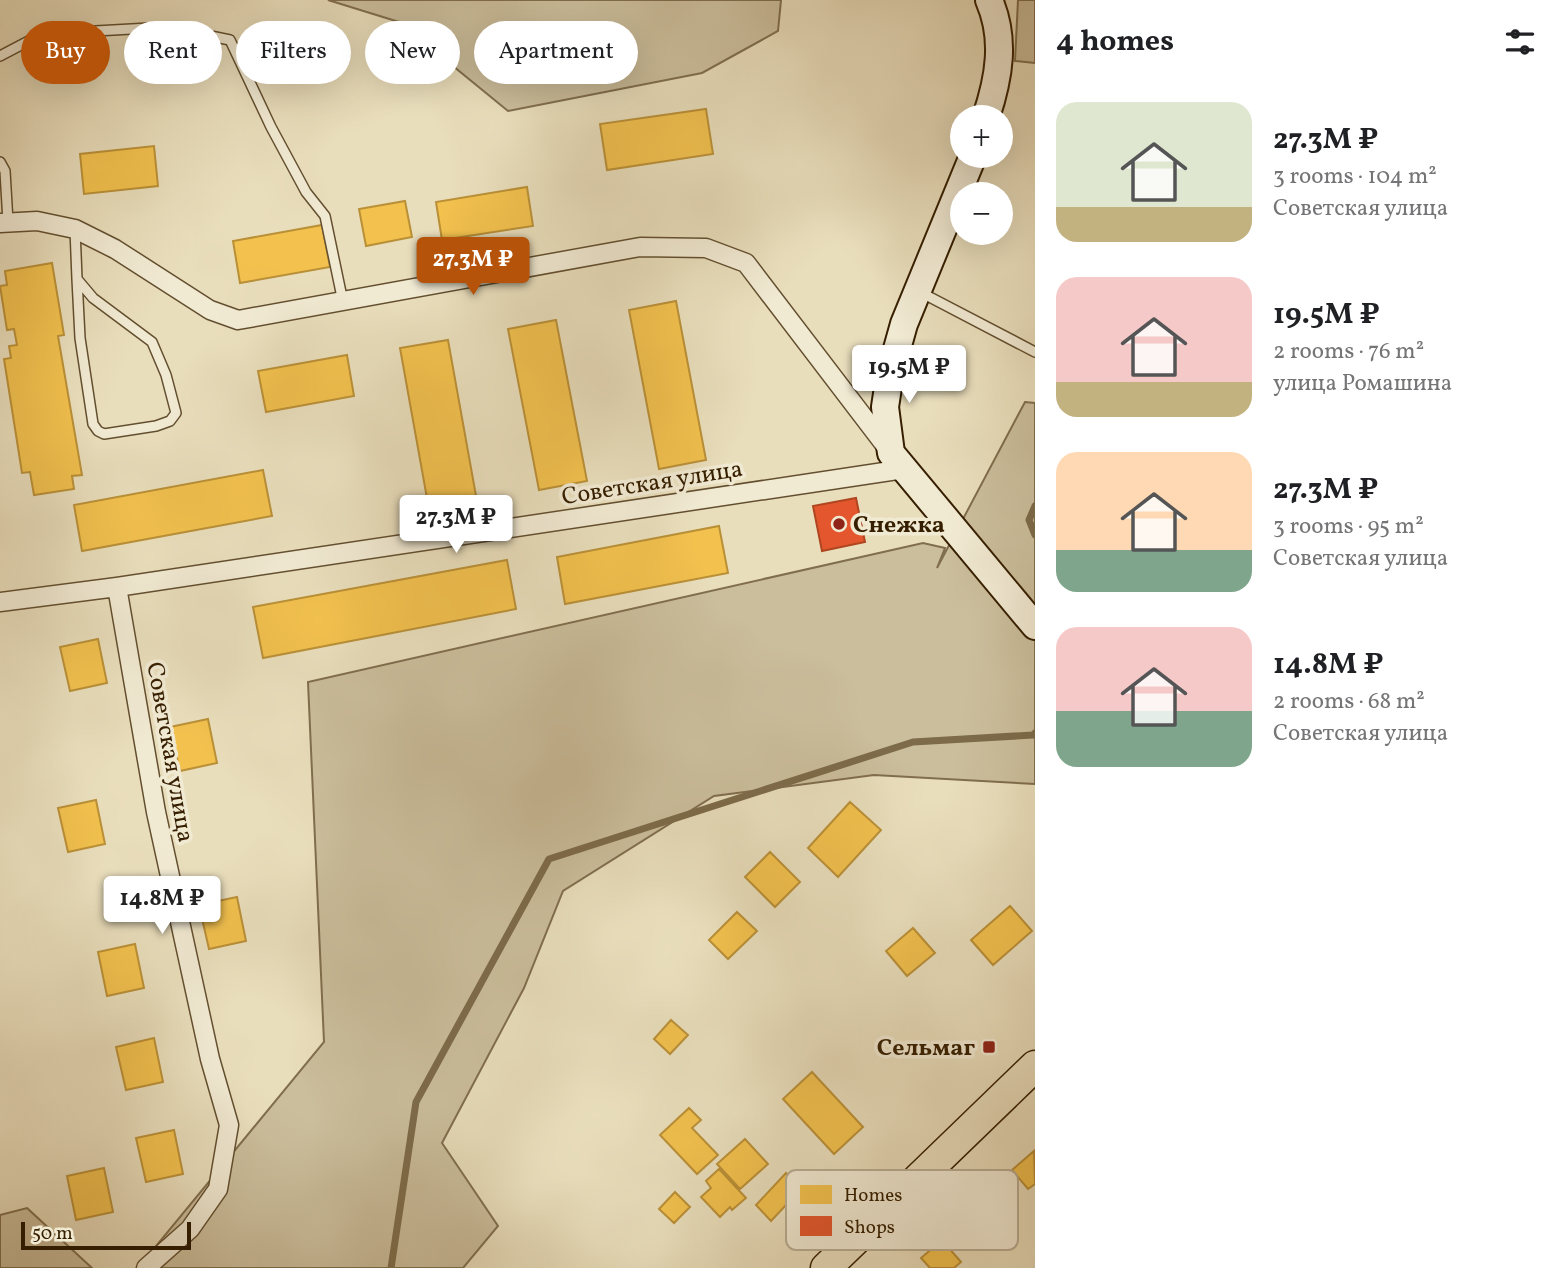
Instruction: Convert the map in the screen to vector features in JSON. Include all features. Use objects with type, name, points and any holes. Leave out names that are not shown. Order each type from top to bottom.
[{"type":"main road","points":[[928,1170],[1035,1066]]},
{"type":"main road","points":[[827,1268],[846,1250]]},
{"type":"street","points":[[989,105],[1000,52],[991,1]]},
{"type":"street","points":[[898,461],[885,407],[890,374],[904,324],[968,168]]},
{"type":"street","points":[[4,222],[37,221],[75,229],[115,249],[210,310],[238,320],[640,247],[706,248],[746,262],[898,461],[1035,626]]},
{"type":"street","name":"Советская улица","points":[[0,602],[117,587],[898,461]]},
{"type":"street","name":"Советская улица","points":[[117,587],[166,861],[210,1059],[229,1125],[218,1189],[190,1229],[146,1268]]},
{"type":"lane","points":[[0,55],[42,34],[167,27],[230,40],[306,192],[325,216],[343,302]]},
{"type":"lane","points":[[0,162],[5,171],[4,222]]},
{"type":"lane","points":[[75,229],[77,279],[80,338],[93,424],[104,434],[156,426],[170,421],[176,413],[166,375],[152,342],[93,298],[77,279]]},
{"type":"lane","points":[[919,291],[1035,352]]},
{"type":"shaded area","points":[[328,0],[781,0],[778,31],[702,73],[508,111],[475,84],[638,84],[638,21],[474,21],[474,83],[460,72],[460,21],[396,21]]},
{"type":"shaded area","points":[[1018,0],[1035,0],[1035,63],[1015,61]]},
{"type":"shaded area","points":[[1025,402],[1035,403],[1035,784],[874,775],[714,796],[563,891],[524,988],[442,1143],[498,1226],[463,1268],[138,1268],[324,1042],[308,682],[923,543],[945,548],[937,568]]},
{"type":"shaded area","points":[[27,1208],[92,1268],[0,1268],[0,1215]]},
{"type":"building: Homes","points":[[706,109],[713,154],[607,170],[600,124]]},
{"type":"building: Homes","points":[[154,146],[158,186],[84,194],[80,154]]},
{"type":"building: Homes","points":[[527,187],[533,226],[442,240],[436,202]]},
{"type":"building: Homes","points":[[405,201],[412,237],[366,246],[359,209]]},
{"type":"building: Homes","points":[[322,225],[330,267],[240,283],[233,241]]},
{"type":"building: Homes","points":[[52,263],[64,335],[58,336],[82,475],[72,476],[74,489],[34,495],[30,472],[22,473],[4,359],[11,358],[9,346],[17,345],[14,329],[7,330],[0,286],[7,285],[5,271]]},
{"type":"building: Homes","points":[[676,301],[706,460],[659,469],[629,310]]},
{"type":"building: Homes","points":[[556,320],[587,481],[539,490],[508,329]]},
{"type":"building: Homes","points":[[448,340],[478,507],[430,515],[400,348]]},
{"type":"building: Homes","points":[[347,355],[354,396],[266,412],[258,371]]},
{"type":"building: Homes","points":[[263,470],[272,516],[82,551],[74,505]]},
{"type":"building: Homes","points":[[719,526],[728,573],[565,604],[557,557]]},
{"type":"building: Homes","points":[[507,560],[516,609],[263,658],[253,607]]},
{"type":"building: Homes","points":[[98,639],[107,683],[70,691],[60,647]]},
{"type":"building: Homes","points":[[208,719],[217,763],[180,771],[170,727]]},
{"type":"building: Homes","points":[[96,800],[105,844],[68,852],[58,808]]},
{"type":"building: Homes","points":[[850,802],[881,830],[838,877],[808,848]]},
{"type":"building: Homes","points":[[770,852],[800,882],[775,907],[745,877]]},
{"type":"building: Homes","points":[[237,897],[246,941],[209,949],[199,905]]},
{"type":"building: Homes","points":[[1010,906],[1032,931],[993,965],[971,940]]},
{"type":"building: Homes","points":[[737,912],[757,931],[728,959],[709,940]]},
{"type":"building: Homes","points":[[913,928],[935,953],[907,976],[886,951]]},
{"type":"building: Homes","points":[[135,944],[144,988],[107,996],[98,952]]},
{"type":"building: Homes","points":[[671,1020],[688,1035],[670,1054],[654,1039]]},
{"type":"building: Homes","points":[[154,1038],[163,1082],[126,1090],[116,1047]]},
{"type":"building: Homes","points":[[812,1072],[863,1127],[834,1154],[783,1099]]},
{"type":"building: Homes","points":[[689,1108],[701,1120],[692,1128],[718,1155],[697,1174],[660,1135]]},
{"type":"building: Homes","points":[[174,1130],[183,1174],[146,1182],[136,1138]]},
{"type":"building: Homes","points":[[745,1139],[768,1164],[740,1189],[717,1164]]},
{"type":"building: Homes","points":[[1034,1151],[1035,1184],[1028,1189],[1018,1177],[1018,1170],[1012,1170]]},
{"type":"building: Homes","points":[[104,1168],[113,1212],[76,1220],[67,1176]]},
{"type":"building: Homes","points":[[719,1169],[746,1198],[732,1210],[730,1207],[720,1217],[701,1197],[711,1188],[706,1181]]},
{"type":"building: Homes","points":[[786,1173],[786,1205],[771,1221],[756,1205]]},
{"type":"building: Homes","points":[[675,1192],[690,1207],[674,1223],[659,1209]]},
{"type":"building: Homes","points":[[930,1250],[951,1250],[961,1262],[954,1268],[930,1268],[921,1258]]},
{"type":"building: Shops","name":"Снежка","points":[[856,498],[865,542],[822,551],[813,506]]},
{"type":"waterway","points":[[1035,506],[1029,520],[1035,535]]},
{"type":"waterway","points":[[391,1268],[416,1102],[549,859],[913,742],[1035,733]]},
{"type":"place","name":"Снежка","points":[[839,524]]},
{"type":"place","name":"Сельмаг","points":[[989,1047]]}]
